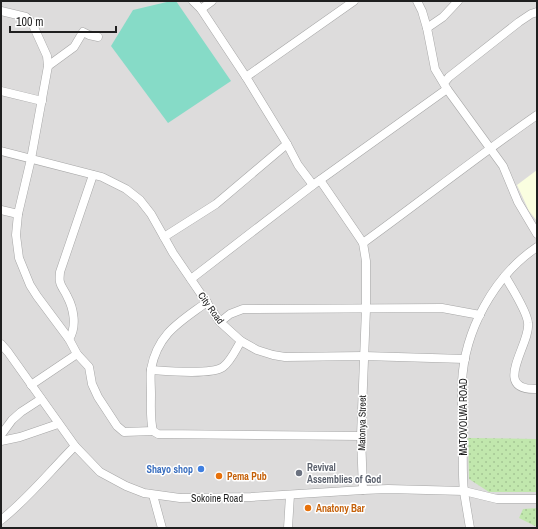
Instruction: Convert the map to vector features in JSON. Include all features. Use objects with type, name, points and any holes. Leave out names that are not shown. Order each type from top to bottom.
[{"type":"street","points":[[193,1],[201,9],[246,77],[287,144],[298,165],[316,182],[363,243],[537,115]]},
{"type":"street","points":[[201,9],[212,1]]},
{"type":"street","points":[[246,77],[354,1]]},
{"type":"street","points":[[417,1],[422,11],[427,28],[435,69],[489,149],[503,166],[518,202],[537,234]]},
{"type":"street","points":[[427,28],[443,17],[458,1]]},
{"type":"street","points":[[1,11],[26,17],[32,23],[47,56],[48,66],[31,159],[18,214],[16,235],[19,258],[25,274],[37,296],[69,339],[77,354],[89,367],[92,384],[98,397],[116,426],[124,432],[152,431],[158,434],[361,436]]},
{"type":"street","points":[[191,279],[316,182],[446,86],[449,78],[519,22],[537,12]]},
{"type":"street","points":[[48,66],[74,47],[83,32],[98,37]]},
{"type":"street","points":[[1,91],[42,101]]},
{"type":"street","points":[[164,237],[216,204],[287,144]]},
{"type":"street","name":"City Road","points":[[1,151],[102,177],[140,200],[151,214],[164,237],[220,322],[241,341],[257,350],[285,357],[364,356],[465,359]]},
{"type":"street","points":[[69,339],[74,326],[72,311],[69,299],[59,281],[60,272],[93,175]]},
{"type":"street","points":[[1,210],[18,214]]},
{"type":"street","name":"Matonya Street","points":[[363,243],[366,261],[366,309],[361,436],[363,490]]},
{"type":"street","name":"MATOVOLWA ROAD","points":[[464,491],[462,383],[465,359],[470,341],[480,315],[494,290],[517,263],[537,247]]},
{"type":"street","points":[[505,276],[528,321],[528,330],[514,373],[515,380],[522,388],[527,390],[537,389]]},
{"type":"street","points":[[152,431],[151,370],[156,352],[166,334],[207,302]]},
{"type":"street","points":[[220,322],[230,314],[243,308],[442,308],[480,315]]},
{"type":"street","points":[[151,370],[218,370],[228,362],[241,341]]},
{"type":"street","name":"Sokoine Road","points":[[1,344],[75,446],[100,472],[126,486],[144,493],[180,498],[251,497],[363,490],[464,491],[497,499],[537,499]]},
{"type":"street","points":[[31,385],[77,354]]},
{"type":"street","points":[[1,435],[12,420],[41,399]]},
{"type":"street","points":[[1,440],[20,437],[58,424]]},
{"type":"street","points":[[1,520],[30,495],[75,446]]},
{"type":"street","points":[[464,491],[470,528]]},
{"type":"street","points":[[153,495],[162,528]]},
{"type":"street","points":[[288,528],[290,495]]},
{"type":"shaded area","points":[[1,1],[537,1],[537,528],[1,528]]},
{"type":"shaded area","points":[[537,170],[537,221],[529,211],[517,185]]},
{"type":"green space","points":[[176,1],[231,81],[168,123],[111,46],[133,10]]},
{"type":"green space","points":[[468,438],[537,439],[537,492],[489,492],[469,479]]},
{"type":"green space","points":[[537,508],[537,527],[519,518],[523,509]]},
{"type":"place","name":"Shayo shop","points":[[201,469]]},
{"type":"place","name":"Revival Assemblies of God","points":[[299,473]]},
{"type":"place","name":"Pema Pub","points":[[219,476]]},
{"type":"place","name":"Anatony Bar","points":[[308,508]]}]
